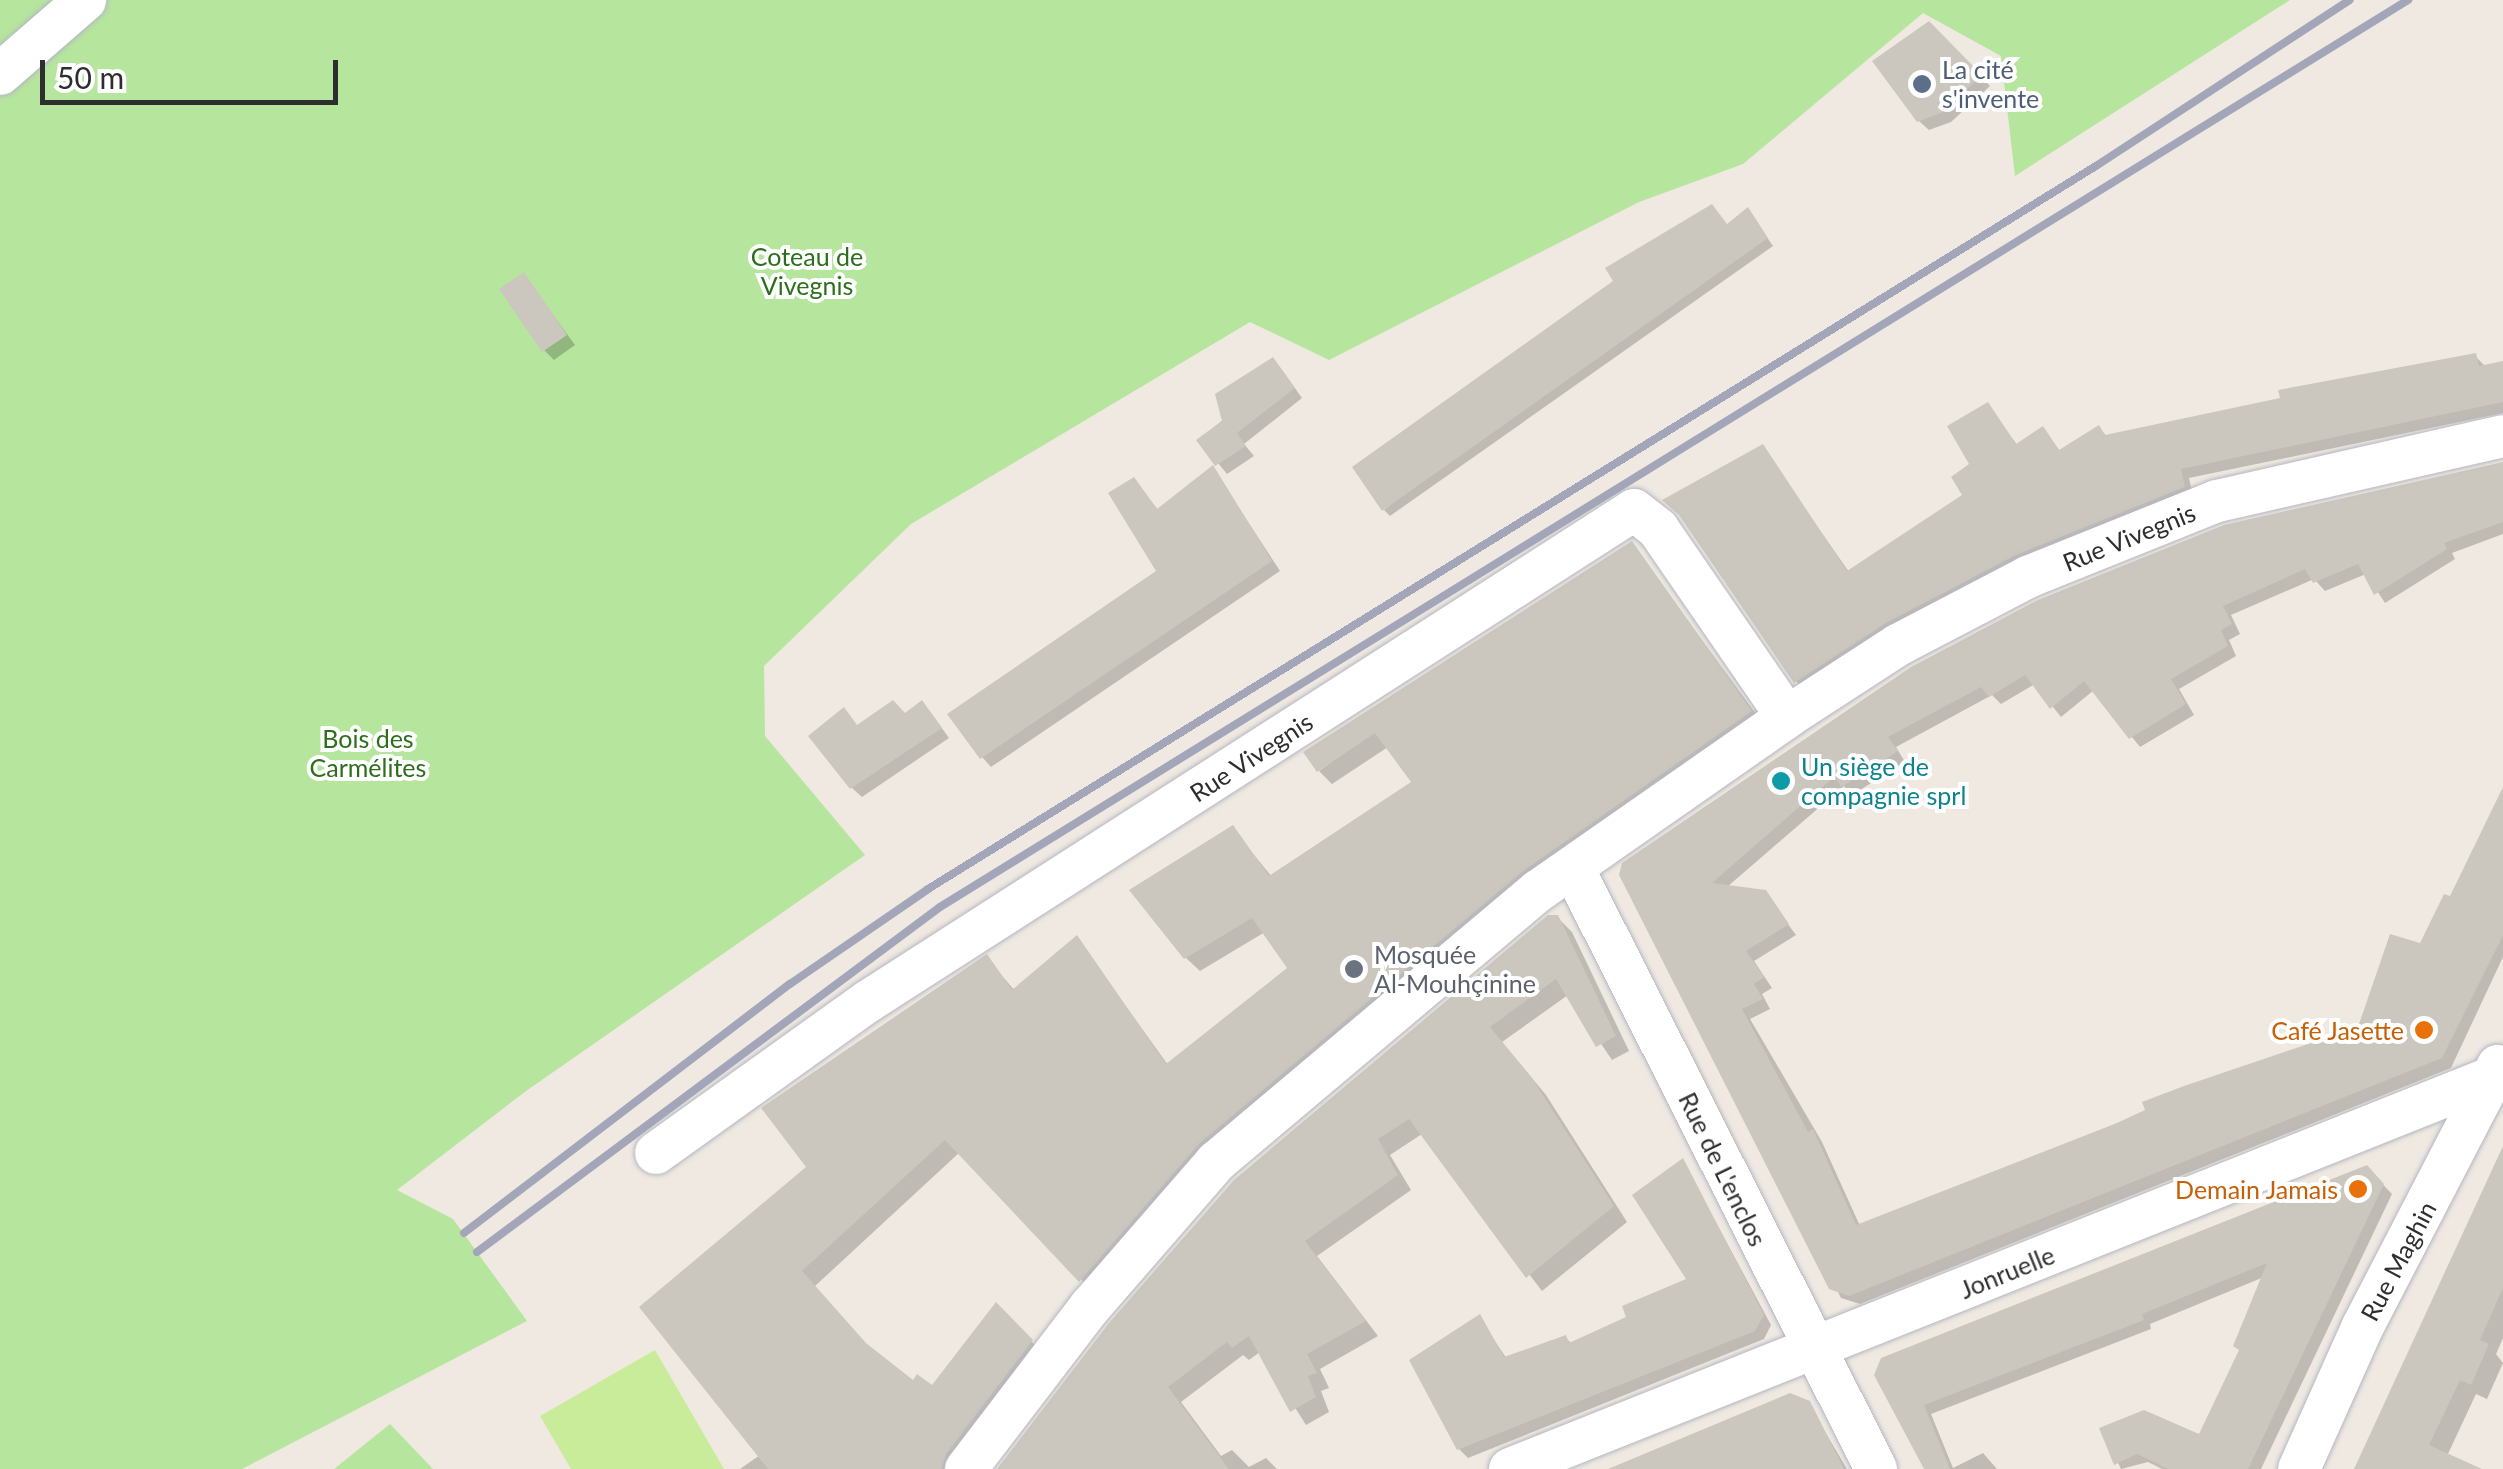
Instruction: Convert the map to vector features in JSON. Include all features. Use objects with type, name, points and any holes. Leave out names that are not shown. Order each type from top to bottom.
[{"type":"street","points":[[0,74],[85,0]]},
{"type":"street","name":"Rue Vivegnis","points":[[966,1469],[1090,1306],[1216,1162],[1572,868],[1787,717],[1898,645],[2028,577],[2217,501],[2503,436]]},
{"type":"street","name":"Rue Vivegnis","points":[[656,1153],[867,1002],[1634,510],[1658,529],[1787,717]]},
{"type":"street","name":"Rue de L'enclos","points":[[1572,868],[1876,1469]]},
{"type":"street","name":"Jonruelle","points":[[1510,1469],[1813,1350],[2500,1068]]},
{"type":"street","name":"Rue Maghin","points":[[2299,1469],[2363,1326],[2500,1068]]},
{"type":"green space","points":[[0,0],[2290,0],[2015,176],[2001,56],[1923,13],[1743,164],[1639,202],[1329,360],[1250,322],[911,524],[764,666],[765,736],[865,855],[526,1091],[397,1190],[453,1219],[527,1321],[242,1469],[0,1469]]},
{"type":"green space","points":[[655,1350],[724,1469],[571,1469],[540,1416]]},
{"type":"green space","points":[[390,1424],[433,1469],[334,1469]]},
{"type":"building","points":[[1929,21],[1982,75],[1941,113],[1917,122],[1872,61]]},
{"type":"building","points":[[1712,204],[1727,224],[1748,207],[1768,238],[1382,511],[1352,467],[1613,281],[1605,268]]},
{"type":"building","points":[[524,272],[567,335],[542,352],[499,289]]},
{"type":"building","points":[[2476,353],[2479,366],[2503,361],[2503,402],[2181,469],[2185,487],[2016,555],[1886,623],[1794,683],[1679,515],[1662,500],[1763,444],[1847,571],[1962,495],[1951,477],[1969,464],[1947,426],[1988,402],[2016,444],[2043,426],[2059,450],[2099,425],[2105,435],[2280,398],[2278,390]]},
{"type":"building","points":[[1273,357],[1295,388],[1237,433],[1246,446],[1215,466],[1196,440],[1222,421],[1215,394]]},
{"type":"building","points":[[2503,462],[2503,522],[2444,543],[2447,549],[2374,595],[2358,564],[2313,583],[2305,569],[2223,606],[2232,624],[2221,630],[2228,646],[2171,679],[2186,704],[2129,739],[2084,681],[2050,709],[2025,675],[1989,697],[1981,687],[1888,737],[1898,751],[1841,787],[1835,776],[1712,883],[1766,890],[1789,924],[1746,951],[1764,977],[1754,984],[1763,999],[1742,1009],[1808,1132],[1813,1129],[1856,1225],[2117,1123],[2145,1110],[2142,1102],[2358,1027],[2390,934],[2420,943],[2444,894],[2450,896],[2503,787],[2503,935],[2442,1058],[1849,1296],[1829,1289],[1619,875],[1622,863],[1911,667],[2038,600],[2224,525]]},
{"type":"building","points":[[1213,465],[1272,561],[980,759],[947,714],[1156,571],[1108,493],[1134,477],[1157,509]]},
{"type":"building","points":[[1632,541],[1752,711],[1522,872],[1200,1143],[1079,1282],[945,1140],[802,1271],[866,1343],[913,1380],[917,1374],[932,1385],[996,1302],[1033,1340],[946,1454],[942,1469],[768,1469],[639,1307],[806,1167],[761,1108],[987,954],[1012,990],[1077,935],[1166,1064],[1287,968],[1252,918],[1184,959],[1129,890],[1233,825],[1269,876],[1411,782],[1375,733],[1317,772],[1303,752]]},
{"type":"building","points":[[893,700],[905,713],[922,700],[942,728],[850,789],[808,736],[844,707],[857,725]]},
{"type":"building","points":[[1548,915],[1558,915],[1616,1036],[1596,1047],[1556,979],[1490,1027],[1532,1078],[1614,1206],[1526,1278],[1409,1119],[1378,1139],[1398,1175],[1305,1241],[1366,1321],[1307,1354],[1317,1373],[1308,1376],[1316,1397],[1290,1412],[1249,1336],[1232,1348],[1227,1342],[1168,1387],[1229,1469],[997,1469],[1109,1323],[1234,1180]]},
{"type":"building","points":[[2503,1146],[2503,1288],[2480,1340],[2489,1344],[2471,1385],[2460,1380],[2429,1445],[2482,1469],[2354,1469]]},
{"type":"building","points":[[1683,1158],[1764,1315],[1755,1331],[1457,1450],[1409,1360],[1480,1314],[1504,1357],[1566,1335],[1569,1343],[1626,1317],[1622,1306],[1686,1279],[1632,1195]]},
{"type":"building","points":[[2367,1165],[2384,1184],[2248,1469],[2168,1469],[2137,1454],[2114,1465],[2099,1428],[2144,1410],[2199,1434],[2239,1350],[2233,1346],[2267,1263],[2142,1314],[2144,1320],[1924,1405],[1950,1469],[1924,1469],[1874,1375],[1881,1358]]},
{"type":"building","points":[[1790,1393],[1810,1401],[1844,1469],[1608,1469]]},
{"type":"railway","points":[[464,1233],[790,984],[928,889],[2096,166],[2350,0]]},
{"type":"railway","points":[[477,1252],[940,907],[2408,0]]},
{"type":"place","name":"La cité s'invente","points":[[1922,84]]},
{"type":"place","name":"Un siège de compagnie sprl","points":[[1781,781]]},
{"type":"place","name":"Mosquée Al-Mouhçinine","points":[[1354,969]]},
{"type":"place","name":"Café Jasette","points":[[2424,1030]]},
{"type":"place","name":"Demain Jamais","points":[[2358,1189]]},
{"type":"park label","name":"Coteau de Vivegnis","points":[[807,272]]},
{"type":"park label","name":"Bois des Carmélites","points":[[368,754]]}]
